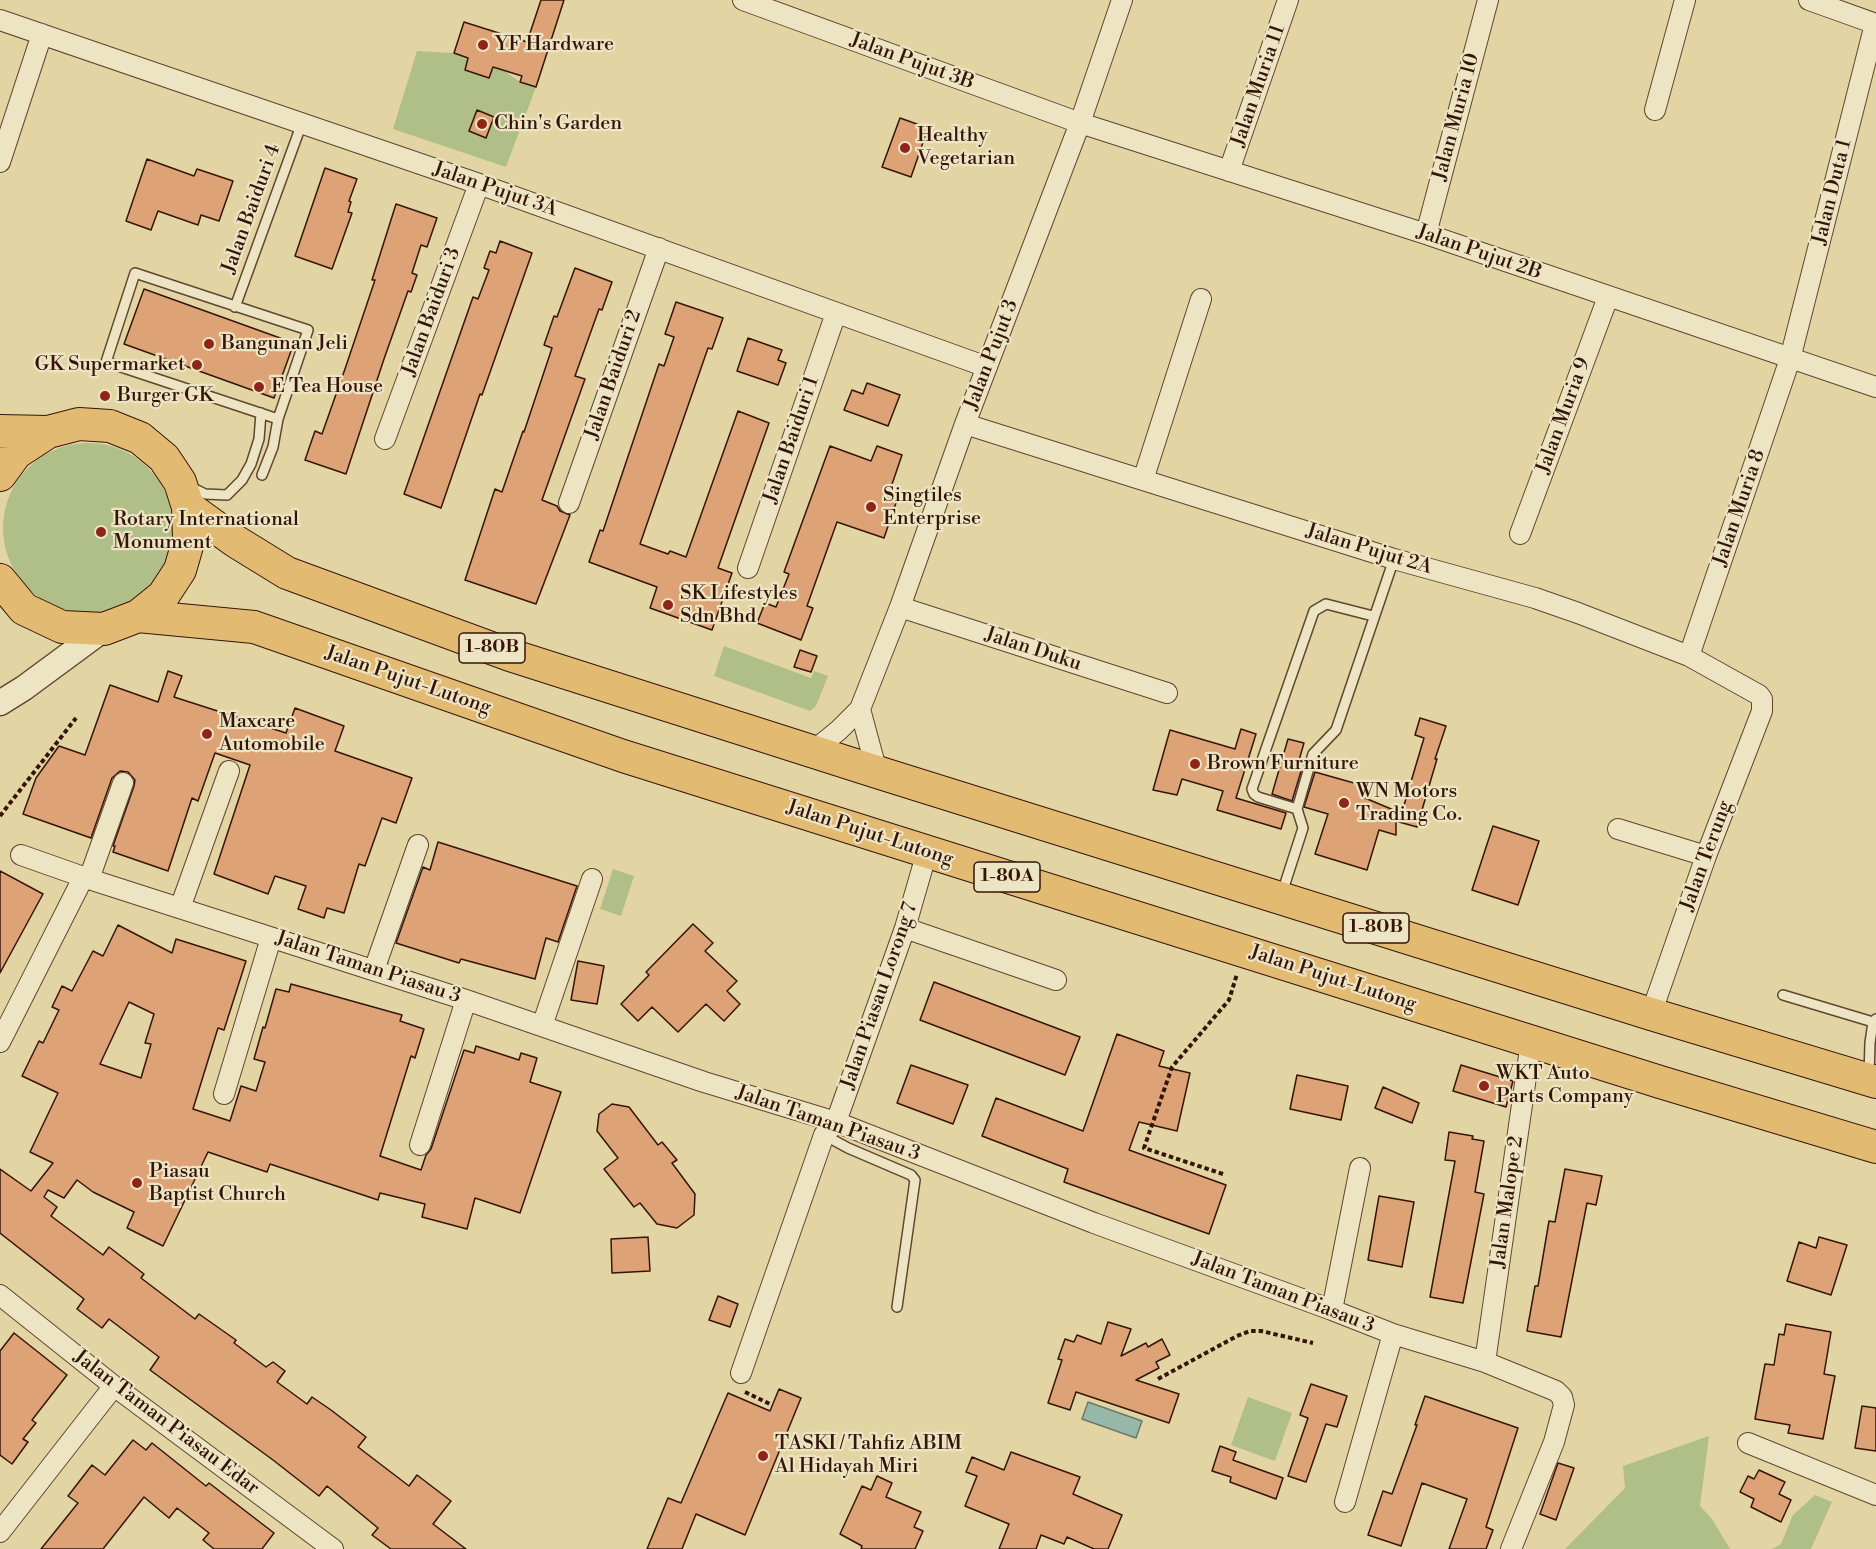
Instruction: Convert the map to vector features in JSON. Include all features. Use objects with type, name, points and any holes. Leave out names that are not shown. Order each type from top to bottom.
[{"type":"highway","points":[[0,431],[48,432],[79,424],[110,426],[140,438],[164,458],[184,495],[189,539],[180,570],[163,596],[138,616],[104,629],[62,627],[24,609],[0,580]]},
{"type":"highway","points":[[0,475],[16,453],[48,432]]},
{"type":"highway","name":"1-80B","points":[[184,495],[236,542],[287,573],[510,655],[812,752],[1650,1014],[1872,1081]]},
{"type":"highway","name":"Jalan Pujut-Lutong","points":[[138,616],[254,627],[623,756],[1531,1042],[1876,1147]]},
{"type":"street","name":"Jalan Pujut 3B","points":[[743,0],[1080,123]]},
{"type":"street","name":"Jalan Pujut 3","points":[[812,752],[860,709],[1080,123],[1122,0]]},
{"type":"street","name":"Jalan Muria 11","points":[[1229,171],[1288,0]]},
{"type":"street","name":"Jalan Muria 10","points":[[1426,234],[1488,0]]},
{"type":"street","points":[[1655,110],[1685,0]]},
{"type":"street","points":[[1809,0],[1876,24]]},
{"type":"street","name":"Jalan Pujut 3A","points":[[0,20],[479,184],[987,367]]},
{"type":"street","name":"Jalan Duta 1","points":[[1790,359],[1876,24]]},
{"type":"street","points":[[0,162],[42,34]]},
{"type":"street","name":"Jalan Pujut 2B","points":[[1080,123],[1426,234],[1876,387]]},
{"type":"street","name":"Jalan Baiduri 3","points":[[385,440],[479,184]]},
{"type":"street","name":"Jalan Baiduri 2","points":[[569,503],[659,248]]},
{"type":"street","name":"Jalan Muria 9","points":[[1520,534],[1608,297]]},
{"type":"street","points":[[1143,480],[1201,299]]},
{"type":"street","name":"Jalan Baiduri 1","points":[[748,568],[836,313]]},
{"type":"street","name":"Jalan Muria 8","points":[[1689,656],[1790,359]]},
{"type":"street","name":"Jalan Pujut 2A","points":[[966,424],[1394,559],[1578,613],[1689,656],[1755,692],[1762,699]]},
{"type":"street","name":"Jalan Duku","points":[[900,607],[1167,693]]},
{"type":"street","points":[[0,703],[104,629]]},
{"type":"street","name":"Jalan Terung","points":[[1650,1014],[1706,856],[1762,711],[1762,699]]},
{"type":"street","points":[[860,709],[877,772]]},
{"type":"street","points":[[180,908],[229,771]]},
{"type":"street","points":[[0,1042],[87,878],[123,783]]},
{"type":"street","points":[[1618,829],[1706,856]]},
{"type":"street","points":[[374,970],[418,845]]},
{"type":"street","name":"Jalan Piasau Lorong 7","points":[[741,1373],[905,928],[927,852]]},
{"type":"street","name":"Jalan Taman Piasau 3","points":[[21,855],[466,1000],[704,1082],[1393,1334],[1485,1362],[1556,1391],[1562,1397],[1564,1405],[1554,1442],[1511,1549]]},
{"type":"street","points":[[542,1026],[592,879]]},
{"type":"street","points":[[905,928],[1056,980]]},
{"type":"street","points":[[224,1094],[271,938]]},
{"type":"street","points":[[420,1145],[466,1000]]},
{"type":"street","name":"Jalan Malope 2","points":[[1485,1362],[1531,1042]]},
{"type":"street","points":[[1332,1310],[1360,1168]]},
{"type":"street","name":"Jalan Taman Piasau Edar","points":[[0,1295],[114,1386],[325,1547]]},
{"type":"street","points":[[1345,1502],[1393,1334]]},
{"type":"street","points":[[0,1532],[114,1386]]},
{"type":"street","points":[[1748,1443],[1876,1495]]},
{"type":"lane","name":"Jalan Baiduri 4","points":[[235,307],[302,123]]},
{"type":"lane","points":[[262,475],[273,447],[279,419],[308,330],[135,273],[106,362],[279,419]]},
{"type":"lane","points":[[184,495],[227,495],[242,480],[251,464],[259,439],[261,413]]},
{"type":"lane","points":[[1281,898],[1303,828],[1297,809],[1313,754],[1336,730],[1394,559]]},
{"type":"lane","points":[[1297,809],[1258,797],[1252,789],[1314,611],[1326,604],[1373,616]]},
{"type":"lane","points":[[1783,995],[1875,1020],[1870,1043],[1872,1081]]},
{"type":"lane","points":[[830,1129],[848,1149],[911,1175],[915,1180],[897,1307]]},
{"type":"path","points":[[0,816],[76,718]]},
{"type":"path","points":[[1223,1174],[1144,1148],[1172,1067],[1229,1000],[1243,950]]},
{"type":"path","points":[[1158,1378],[1250,1331],[1261,1331],[1313,1343]]},
{"type":"green space","points":[[417,51],[454,53],[468,58],[465,70],[489,77],[493,67],[503,70],[520,82],[536,87],[506,167],[393,129]]},
{"type":"green space","points":[[88,443],[120,450],[148,468],[166,496],[173,528],[166,560],[148,588],[120,606],[88,613],[56,606],[28,588],[10,560],[3,528],[10,496],[28,468],[56,450]]},
{"type":"green space","points":[[724,646],[811,678],[814,671],[828,676],[816,706],[810,711],[714,676]]},
{"type":"green space","points":[[613,869],[634,876],[621,916],[600,909]]},
{"type":"green space","points":[[1248,1397],[1292,1413],[1275,1461],[1231,1445]]},
{"type":"green space","points":[[1709,1436],[1700,1506],[1712,1519],[1730,1549],[1565,1549],[1625,1488],[1623,1466]]},
{"type":"green space","points":[[1815,1495],[1832,1502],[1811,1549],[1772,1549],[1781,1544],[1793,1515]]},
{"type":"shaded area","points":[[1088,1402],[1142,1421],[1136,1438],[1082,1419]]},
{"type":"building","points":[[541,0],[564,0],[536,87],[520,82],[522,76],[493,67],[489,78],[465,70],[468,58],[454,53],[464,22],[527,42]]},
{"type":"building","name":"Chin's Garden","points":[[477,110],[494,117],[486,138],[469,131]]},
{"type":"building","name":"Healthy Vegetarian","points":[[900,118],[928,128],[911,177],[882,167]]},
{"type":"building","points":[[147,159],[194,176],[197,169],[233,181],[219,221],[201,215],[198,225],[158,211],[151,230],[126,221]]},
{"type":"building","points":[[325,168],[357,179],[349,201],[351,202],[348,212],[352,213],[332,269],[295,256]]},
{"type":"building","points":[[396,204],[437,218],[427,247],[421,245],[412,273],[417,275],[411,292],[408,291],[346,474],[305,460],[315,431],[322,434],[375,280],[372,280]]},
{"type":"building","points":[[500,241],[532,253],[441,508],[404,494],[473,297],[478,299],[489,270],[484,268],[490,251],[496,253]]},
{"type":"building","points":[[575,268],[612,282],[602,310],[599,309],[575,376],[585,379],[542,500],[570,515],[536,604],[465,580],[495,489],[502,492],[524,432],[552,348],[544,345]]},
{"type":"building","name":"Bangunan Jeli","points":[[144,289],[294,343],[274,398],[124,344]]},
{"type":"building","points":[[676,302],[723,318],[712,349],[708,348],[640,544],[668,554],[670,551],[686,557],[738,411],[769,423],[718,568],[732,573],[712,630],[650,608],[657,587],[589,562],[600,530],[603,531],[659,364],[664,366],[674,337],[665,334]]},
{"type":"building","points":[[748,338],[782,350],[778,360],[786,363],[778,385],[737,371]]},
{"type":"building","points":[[867,383],[900,395],[888,426],[844,410],[852,390],[863,394]]},
{"type":"building","points":[[830,446],[871,461],[877,446],[902,455],[889,493],[898,497],[884,538],[837,522],[807,606],[813,608],[801,640],[757,623],[765,603],[776,607],[789,574],[784,572]]},
{"type":"building","points":[[800,650],[817,656],[811,672],[794,667]]},
{"type":"building","points":[[168,671],[182,676],[174,697],[286,733],[295,708],[344,726],[335,751],[412,778],[396,823],[382,818],[365,866],[359,864],[344,913],[327,908],[324,918],[298,909],[306,886],[275,876],[268,894],[214,874],[250,765],[215,753],[198,801],[192,798],[168,871],[113,852],[115,846],[113,846],[134,786],[135,780],[128,772],[120,771],[112,778],[91,838],[23,814],[36,778],[59,746],[85,755],[110,685],[158,702]]},
{"type":"building","points":[[1420,718],[1446,726],[1417,827],[1399,822],[1424,738],[1415,735]]},
{"type":"building","points":[[1241,729],[1256,734],[1236,798],[1286,813],[1281,829],[1217,810],[1223,791],[1182,779],[1177,795],[1153,790],[1170,730],[1235,749]]},
{"type":"building","points":[[1288,739],[1304,743],[1297,767],[1302,768],[1292,801],[1272,794]]},
{"type":"building","points":[[1315,772],[1368,787],[1365,798],[1396,811],[1396,835],[1379,830],[1367,870],[1315,854],[1328,814],[1304,807]]},
{"type":"building","points":[[1493,826],[1539,841],[1518,905],[1472,890]]},
{"type":"building","points":[[438,842],[577,886],[558,942],[546,938],[535,979],[461,959],[459,963],[396,943],[423,867],[430,870]]},
{"type":"building","points":[[0,871],[43,894],[0,973]]},
{"type":"building","points":[[693,924],[713,943],[705,951],[737,981],[727,991],[740,1004],[724,1021],[706,1004],[678,1032],[652,1007],[638,1021],[621,1004],[649,975],[646,972]]},
{"type":"building","points":[[118,925],[172,953],[176,939],[246,961],[224,1030],[218,1028],[193,1109],[230,1121],[241,1086],[256,1091],[265,1062],[254,1059],[276,989],[289,992],[291,984],[402,1015],[400,1021],[424,1029],[415,1058],[411,1056],[380,1156],[421,1170],[426,1155],[431,1149],[464,1050],[474,1053],[476,1046],[519,1060],[521,1053],[537,1058],[530,1082],[561,1092],[520,1213],[475,1198],[467,1229],[422,1217],[425,1204],[380,1193],[378,1200],[270,1164],[267,1172],[208,1152],[163,1246],[127,1228],[134,1212],[93,1192],[77,1180],[64,1198],[48,1190],[44,1197],[57,1207],[51,1216],[103,1255],[109,1247],[144,1274],[141,1278],[195,1319],[199,1314],[236,1340],[234,1343],[266,1367],[273,1362],[285,1371],[277,1382],[307,1404],[312,1397],[366,1437],[358,1447],[409,1486],[417,1475],[451,1501],[433,1524],[466,1549],[391,1549],[372,1535],[378,1528],[327,1486],[319,1496],[150,1370],[159,1357],[109,1319],[102,1328],[77,1309],[84,1299],[0,1233],[0,1169],[31,1191],[53,1163],[30,1152],[58,1093],[22,1076],[39,1041],[43,1043],[59,1010],[52,1007],[62,986],[72,991],[93,951],[103,956]],"holes":[[[129,1002],[154,1014],[145,1043],[151,1044],[141,1078],[100,1064]]]},
{"type":"building","points":[[578,961],[604,966],[597,1004],[571,1000]]},
{"type":"building","points":[[934,982],[1080,1037],[1065,1075],[920,1020]]},
{"type":"building","points":[[1117,1034],[1164,1051],[1159,1066],[1190,1073],[1177,1131],[1139,1122],[1129,1150],[1226,1185],[1209,1234],[1064,1182],[1068,1169],[982,1136],[996,1098],[1083,1131]]},
{"type":"building","points":[[911,1065],[968,1085],[953,1124],[897,1103]]},
{"type":"building","name":"WKT Auto Parts Company","points":[[1461,1065],[1513,1081],[1506,1107],[1453,1091]]},
{"type":"building","points":[[1297,1075],[1348,1086],[1341,1120],[1290,1109]]},
{"type":"building","points":[[1383,1087],[1419,1103],[1412,1123],[1375,1108]]},
{"type":"building","points":[[612,1104],[629,1107],[658,1145],[662,1142],[677,1160],[672,1163],[695,1194],[694,1215],[677,1228],[657,1224],[640,1203],[634,1207],[604,1169],[618,1158],[597,1131],[599,1114]]},
{"type":"building","points":[[1449,1132],[1473,1136],[1472,1139],[1484,1141],[1475,1192],[1484,1194],[1463,1303],[1430,1297],[1455,1161],[1445,1160]]},
{"type":"building","points":[[1565,1169],[1602,1176],[1596,1205],[1587,1203],[1561,1337],[1527,1331],[1535,1286],[1538,1286],[1549,1221],[1555,1222]]},
{"type":"building","points":[[1379,1196],[1414,1202],[1402,1267],[1368,1260]]},
{"type":"building","points":[[648,1237],[650,1271],[612,1273],[611,1239]]},
{"type":"building","points":[[1819,1237],[1847,1245],[1831,1295],[1787,1281],[1799,1242],[1816,1248]]},
{"type":"building","points":[[718,1296],[738,1304],[730,1327],[709,1320]]},
{"type":"building","points":[[1108,1322],[1131,1329],[1121,1356],[1146,1343],[1148,1347],[1162,1339],[1170,1355],[1156,1362],[1159,1368],[1136,1380],[1179,1394],[1169,1423],[1076,1392],[1070,1410],[1048,1403],[1062,1360],[1058,1359],[1065,1339],[1074,1342],[1077,1335],[1101,1344]]},
{"type":"building","points":[[1786,1324],[1831,1332],[1824,1374],[1835,1376],[1823,1439],[1788,1433],[1790,1425],[1755,1419],[1765,1364],[1774,1365],[1779,1334],[1784,1335]]},
{"type":"building","points":[[14,1333],[67,1375],[32,1420],[36,1423],[23,1439],[28,1442],[12,1464],[0,1455],[0,1351]]},
{"type":"building","points":[[1311,1384],[1347,1396],[1337,1427],[1326,1424],[1306,1482],[1288,1476],[1308,1418],[1300,1415]]},
{"type":"building","name":"TASKI / Tahfiz ABIM Al Hidayah Miri","points":[[779,1389],[801,1398],[745,1535],[696,1514],[682,1549],[647,1549],[668,1498],[681,1503],[728,1393],[770,1411]]},
{"type":"building","points":[[1425,1396],[1518,1428],[1486,1527],[1493,1530],[1486,1549],[1449,1549],[1467,1499],[1422,1483],[1401,1546],[1368,1535],[1383,1491],[1392,1494]]},
{"type":"building","points":[[1862,1406],[1876,1408],[1876,1451],[1855,1448]]},
{"type":"building","points":[[133,1440],[146,1450],[152,1443],[206,1486],[209,1483],[274,1533],[262,1549],[214,1549],[203,1540],[209,1533],[177,1508],[169,1518],[144,1497],[103,1549],[41,1549],[78,1503],[68,1496],[92,1465],[105,1475]]},
{"type":"building","points":[[1220,1446],[1236,1452],[1233,1460],[1283,1478],[1276,1499],[1230,1482],[1231,1477],[1212,1471]]},
{"type":"building","points":[[1011,1452],[1080,1477],[1073,1494],[1122,1515],[1108,1549],[1094,1549],[1067,1537],[1064,1544],[1041,1535],[1036,1549],[999,1549],[1009,1524],[965,1506],[977,1476],[966,1472],[972,1457],[1004,1470]]},
{"type":"building","points":[[1558,1463],[1574,1468],[1556,1520],[1540,1514]]},
{"type":"building","points":[[1759,1470],[1785,1482],[1779,1494],[1791,1500],[1781,1522],[1751,1507],[1754,1499],[1740,1492],[1748,1476],[1754,1479]]},
{"type":"building","points":[[877,1476],[892,1483],[886,1497],[921,1512],[914,1527],[923,1531],[915,1549],[861,1549],[862,1546],[840,1534],[862,1486],[871,1490]]},
{"type":"place","name":"YF Hardware","points":[[483,45]]},
{"type":"place","name":"Chin's Garden","points":[[482,124]]},
{"type":"place","name":"Healthy Vegetarian","points":[[905,148]]},
{"type":"place","name":"Bangunan Jeli","points":[[209,344]]},
{"type":"place","name":"GK Supermarket","points":[[197,365]]},
{"type":"place","name":"E Tea House","points":[[259,387]]},
{"type":"place","name":"Burger GK","points":[[105,396]]},
{"type":"place","name":"Singtiles Enterprise","points":[[871,507]]},
{"type":"place","name":"Rotary International Monument","points":[[101,532]]},
{"type":"place","name":"SK Lifestyles Sdn Bhd","points":[[668,605]]},
{"type":"place","name":"Maxcare Automobile","points":[[207,734]]},
{"type":"place","name":"Brown Furniture","points":[[1195,764]]},
{"type":"place","name":"WN Motors Trading Co.","points":[[1344,803]]},
{"type":"place","name":"WKT Auto Parts Company","points":[[1484,1086]]},
{"type":"place","name":"Piasau Baptist Church","points":[[137,1183]]},
{"type":"place","name":"TASKI / Tahfiz ABIM Al Hidayah Miri","points":[[763,1456]]}]
